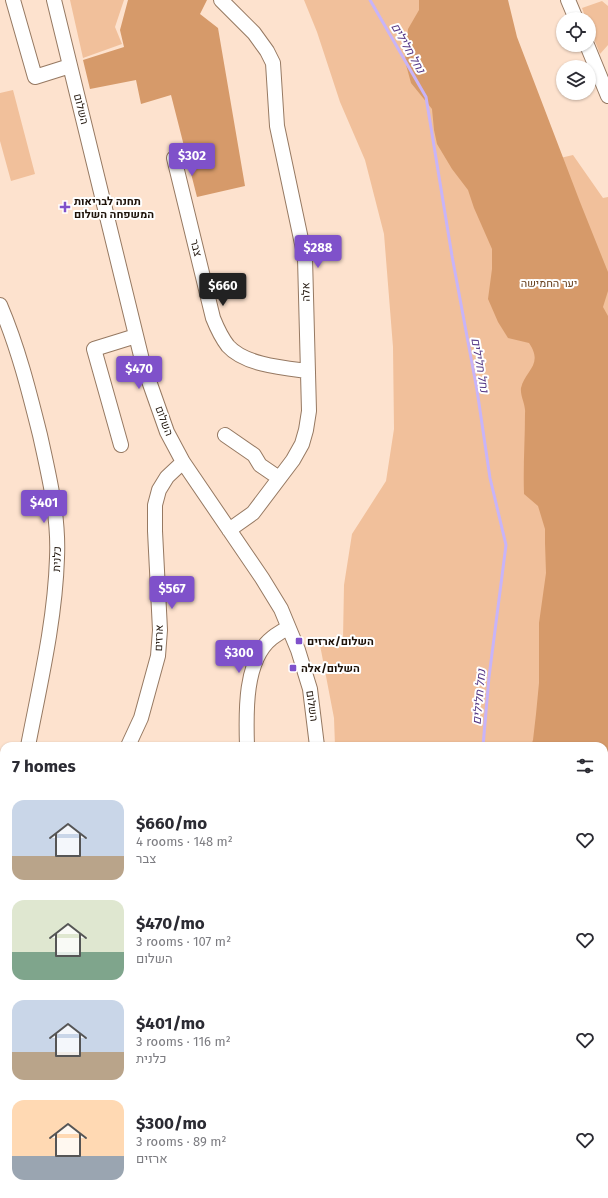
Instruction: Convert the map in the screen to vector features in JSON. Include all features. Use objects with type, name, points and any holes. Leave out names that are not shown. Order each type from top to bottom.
[{"type":"street","points":[[13,0],[35,77],[70,66]]},
{"type":"street","name":"השלום","points":[[54,0],[143,364],[167,432],[183,462],[262,578],[281,609],[298,650],[310,688],[317,742]]},
{"type":"street","name":"אלה","points":[[221,0],[254,33],[267,51],[273,63],[277,126],[305,258],[309,411],[302,444],[293,460],[253,513],[229,530]]},
{"type":"street","points":[[568,0],[573,12]]},
{"type":"street","points":[[590,52],[608,96]]},
{"type":"street","name":"צבר","points":[[174,158],[213,318],[219,332],[229,347],[258,363],[308,371]]},
{"type":"street","name":"כלנית","points":[[0,305],[27,384],[53,494],[57,524],[58,557],[52,616],[29,742]]},
{"type":"street","points":[[121,445],[94,348],[136,336]]},
{"type":"street","points":[[225,436],[254,456],[260,465],[279,478]]},
{"type":"street","name":"ארזים","points":[[130,742],[141,718],[151,687],[158,656],[160,630],[155,505],[159,490],[167,476],[183,462]]},
{"type":"street","points":[[247,742],[246,720],[253,670],[264,646],[272,638],[288,627]]},
{"type":"shaded area","points":[[70,0],[124,0],[115,27],[122,44],[83,58]]},
{"type":"shaded area","points":[[304,0],[427,0],[541,345],[555,529],[536,742],[335,742],[334,718],[320,645],[343,639],[344,585],[352,534],[386,481],[394,429],[393,347],[384,234],[365,160],[340,102],[317,32]]},
{"type":"shaded area","points":[[602,1],[608,6],[608,45],[600,54],[596,44],[596,12],[583,12],[582,8]]},
{"type":"shaded area","points":[[13,90],[35,174],[11,181],[0,141],[0,93]]},
{"type":"shaded area","points":[[573,155],[603,198],[608,197],[608,320],[597,301],[556,159]]},
{"type":"green space","points":[[128,0],[207,0],[200,14],[218,28],[245,186],[197,197],[171,95],[141,104],[136,80],[90,89],[83,60],[124,47],[120,30]]},
{"type":"green space","name":"יער החמישה","points":[[419,0],[508,0],[517,37],[608,272],[608,291],[603,307],[608,316],[608,742],[532,742],[539,683],[539,623],[546,573],[545,529],[538,506],[524,494],[525,410],[521,388],[532,367],[535,357],[529,343],[508,338],[498,322],[488,299],[492,269],[492,249],[474,208],[468,190],[452,169],[437,144],[432,109],[411,83],[405,61],[408,29],[419,10]]},
{"type":"waterway","name":"נחל חלילים","points":[[370,0],[426,97],[452,256],[477,390],[490,478],[506,545],[489,677],[483,742]]},
{"type":"place","name":"תחנה לבריאות המשפחה השלום","points":[[65,207]]},
{"type":"place","name":"השלום/ארזים","points":[[299,641]]},
{"type":"place","name":"השלום/אלה","points":[[293,668]]}]
